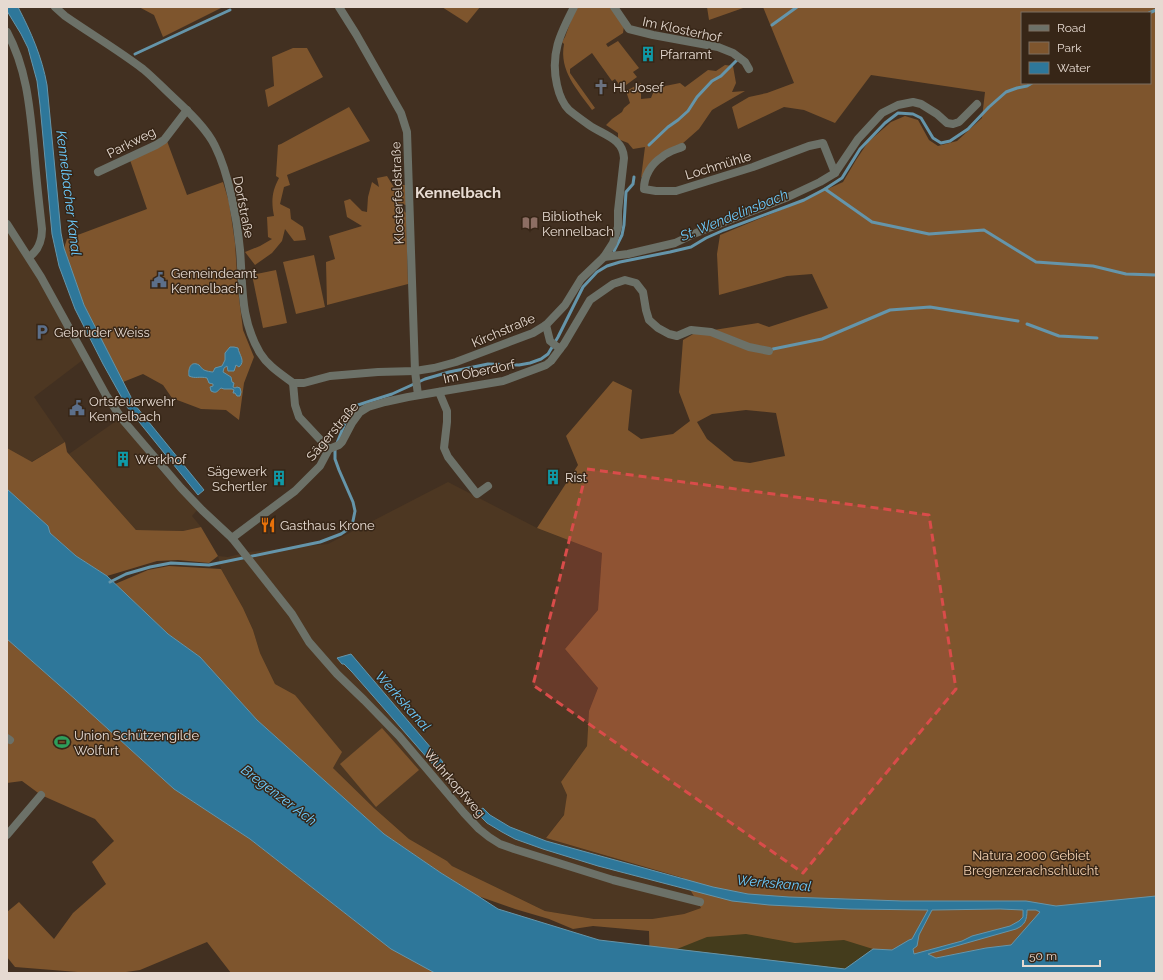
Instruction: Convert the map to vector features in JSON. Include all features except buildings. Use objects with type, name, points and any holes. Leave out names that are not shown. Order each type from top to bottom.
[{"type":"street","name":"Dorfstraße","points":[[55,7],[65,16],[144,70],[187,110],[205,131],[215,146],[229,186],[239,248],[243,296],[249,332],[260,354],[271,368],[293,384]]},
{"type":"street","name":"Klosterfeldstraße","points":[[339,7],[401,113],[407,132],[415,373],[418,393]]},
{"type":"street","name":"Kirchstraße","points":[[293,384],[304,383],[330,376],[378,372],[415,373],[456,362],[533,333],[546,325],[565,305],[581,279],[604,257],[614,243],[618,227],[618,211],[624,153],[620,145],[614,139],[589,126],[568,109],[560,95],[554,61],[557,43],[574,7]]},
{"type":"street","name":"Im Klosterhof","points":[[614,7],[629,30],[718,47],[733,53],[745,62],[749,69]]},
{"type":"street","points":[[7,32],[20,62],[26,81],[30,106],[42,238],[40,244],[29,257]]},
{"type":"street","points":[[604,257],[628,254],[675,243],[696,233],[788,197],[820,182],[835,173],[858,139],[882,113],[898,105],[913,102],[921,104],[937,114],[947,123],[953,124],[959,122],[977,104]]},
{"type":"street","name":"Parkweg","points":[[98,172],[164,140],[187,110]]},
{"type":"street","name":"Lochmühle","points":[[682,147],[662,156],[649,170],[644,182],[644,189],[656,191],[676,191],[753,167],[809,146],[824,143],[835,173]]},
{"type":"street","name":"Wuhrkopfweg","points":[[7,224],[29,257],[106,395],[122,419],[181,488],[232,538],[292,614],[309,642],[398,736],[479,829],[500,844],[514,849],[613,880],[700,902]]},
{"type":"street","name":"Im Oberdorf","points":[[418,393],[439,392],[491,384],[520,376],[546,365],[551,361],[556,345],[564,344],[590,300],[613,284],[625,280],[636,283],[643,292],[649,320],[658,328],[669,334],[677,336],[692,330],[712,332],[749,347],[769,351]]},
{"type":"street","points":[[546,325],[556,345]]},
{"type":"street","points":[[293,384],[295,405],[299,417],[334,447]]},
{"type":"street","points":[[439,392],[447,411],[444,448],[448,457],[477,494],[488,486]]},
{"type":"street","name":"Sägerstraße","points":[[232,538],[296,491],[320,466],[360,412],[368,407],[418,393]]},
{"type":"street","points":[[7,835],[41,795]]},
{"type":"highlighted area","points":[[587,469],[929,515],[956,689],[803,873],[533,685]]},
{"type":"shaded area","points":[[7,230],[33,268],[84,359],[34,397],[65,442],[31,462],[7,448]]},
{"type":"shaded area","points":[[119,419],[158,468],[197,510],[192,516],[201,527],[183,531],[136,530],[69,454]]},
{"type":"shaded area","points":[[448,482],[537,528],[602,553],[598,610],[565,649],[598,688],[589,711],[587,746],[561,782],[567,795],[565,813],[546,838],[683,878],[701,908],[684,914],[652,919],[594,919],[545,911],[452,866],[447,861],[409,839],[374,808],[333,768],[295,695],[275,684],[260,653],[253,630],[243,608],[221,569],[218,556],[228,557],[248,552],[328,544]]},
{"type":"green space","points":[[139,7],[223,7],[163,37],[154,15]]},
{"type":"green space","points":[[442,7],[480,7],[467,23]]},
{"type":"green space","points":[[576,7],[611,7],[624,26],[623,33],[606,44],[608,47],[618,41],[639,68],[633,72],[637,77],[622,88],[615,79],[612,81],[592,53],[570,69],[570,73],[595,108],[592,110],[570,79],[564,63],[564,44],[562,42]]},
{"type":"green space","points":[[707,7],[746,7],[709,20]]},
{"type":"green space","name":"Natura 2000 Gebiet Bregenzerachschlucht","points":[[763,7],[1156,7],[1156,973],[650,973],[649,931],[593,926],[573,929],[549,919],[478,896],[384,834],[257,720],[200,657],[168,634],[115,584],[148,570],[169,566],[221,569],[243,608],[253,630],[260,653],[275,684],[295,695],[342,752],[333,768],[374,808],[409,839],[447,861],[452,866],[545,911],[594,919],[652,919],[684,914],[701,908],[683,878],[546,838],[564,815],[567,795],[561,782],[587,746],[589,711],[598,688],[565,649],[598,610],[602,553],[537,528],[578,465],[566,436],[613,381],[632,390],[628,430],[641,439],[673,434],[690,421],[679,392],[683,340],[695,333],[758,323],[769,327],[828,308],[812,274],[787,276],[719,295],[717,254],[720,235],[843,182],[868,142],[891,122],[905,116],[918,120],[929,140],[938,146],[957,141],[982,118],[985,92],[871,75],[835,123],[804,110],[784,107],[738,129],[732,107],[749,97],[767,93],[794,83]],"holes":[[[746,410],[776,413],[785,456],[750,463],[734,461],[707,439],[697,422],[712,414]]]},
{"type":"green space","points":[[293,48],[307,48],[323,77],[268,107],[265,90],[274,86],[272,57]]},
{"type":"green space","points":[[725,65],[733,66],[736,83],[732,92],[745,91],[712,110],[699,129],[682,144],[652,162],[641,178],[645,147],[633,149],[628,143],[618,139],[618,133],[606,125],[622,112],[630,103],[626,91],[641,83],[641,99],[651,98],[655,88],[680,83],[685,87],[708,70],[716,71]]},
{"type":"green space","points":[[349,107],[370,141],[287,175],[290,185],[284,187],[280,204],[290,209],[291,219],[303,227],[306,240],[294,241],[285,229],[282,241],[272,253],[255,265],[245,252],[272,239],[268,237],[267,217],[274,216],[273,196],[279,178],[276,176],[278,145]]},
{"type":"green space","points":[[167,141],[187,195],[223,182],[229,202],[235,243],[238,290],[243,330],[254,357],[244,383],[239,420],[226,410],[201,409],[172,398],[163,385],[143,374],[123,382],[84,305],[64,248],[67,239],[147,209],[130,160]]},
{"type":"green space","points":[[387,176],[395,189],[399,185],[406,185],[406,205],[402,204],[395,207],[404,209],[405,213],[406,212],[408,284],[327,305],[326,262],[335,259],[329,236],[362,226],[347,217],[344,201],[350,199],[362,211],[367,212],[368,197],[372,182],[379,187],[377,178]]},
{"type":"green space","points":[[314,255],[325,307],[296,314],[283,262]]},
{"type":"green space","points":[[276,270],[287,323],[263,328],[252,275]]},
{"type":"green space","points":[[65,442],[67,452],[136,530],[183,531],[201,527],[218,556],[209,563],[178,560],[157,561],[107,576],[76,556],[50,533],[48,526],[7,489],[7,448],[32,462]]},
{"type":"green space","points":[[7,639],[174,789],[250,839],[359,924],[442,973],[231,973],[207,942],[140,970],[119,973],[90,973],[15,967],[7,957],[7,912],[19,902],[54,939],[73,913],[106,884],[92,862],[114,841],[95,819],[41,795],[22,781],[7,783]]},
{"type":"green space","points":[[382,728],[419,770],[376,807],[340,764]]},
{"type":"sand","points":[[746,934],[795,943],[844,940],[873,949],[845,969],[677,949],[707,937]]},
{"type":"water","points":[[7,7],[18,7],[36,45],[45,75],[61,233],[64,248],[84,305],[135,405],[204,490],[198,495],[127,407],[75,309],[59,266],[52,234],[37,81],[28,48],[7,11]]},
{"type":"water","points":[[230,347],[238,348],[242,362],[239,367],[236,365],[234,371],[228,371],[227,366],[224,368],[223,372],[231,377],[232,382],[234,383],[233,387],[240,388],[240,396],[233,393],[234,390],[232,389],[221,388],[217,392],[213,392],[211,391],[210,387],[213,386],[213,384],[209,383],[207,378],[189,376],[190,366],[194,364],[199,365],[204,370],[212,372],[215,368],[222,366],[225,360],[225,353]]},
{"type":"water","name":"Bregenzer Ach","points":[[7,489],[48,526],[50,533],[76,556],[107,576],[168,634],[200,657],[257,720],[384,834],[441,873],[498,909],[599,940],[845,969],[873,949],[892,950],[912,939],[928,910],[851,909],[769,905],[732,901],[598,866],[515,839],[487,823],[476,812],[483,808],[490,815],[510,827],[546,841],[713,887],[748,894],[902,901],[1026,901],[1056,906],[1156,896],[1156,973],[435,973],[391,949],[250,839],[174,789],[7,639]],"holes":[[[932,910],[1023,910],[1023,917],[1010,926],[914,954],[913,949],[917,946],[919,935]],[[1027,910],[1036,910],[1040,912],[1011,945],[986,948],[936,958],[928,954],[1016,929],[1022,926],[1025,922]]]},
{"type":"water","points":[[351,654],[443,762],[436,768],[352,672],[337,658]]},
{"type":"waterway","points":[[772,25],[797,7]]},
{"type":"waterway","points":[[135,54],[230,10]]},
{"type":"waterway","name":"St. Wendelinsbach","points":[[1151,12],[1156,10]]},
{"type":"waterway","points":[[649,145],[688,111],[697,97],[712,81],[721,76],[737,60]]},
{"type":"waterway","name":"St. Wendelinsbach","points":[[337,443],[348,416],[352,409],[358,405],[392,394],[425,379],[449,372],[488,364],[519,365],[541,359],[548,354],[558,337],[583,287],[597,272],[607,266],[620,262],[691,247],[724,230],[804,200],[825,189],[842,178],[860,149],[885,123],[898,113],[913,114],[921,118],[933,138],[941,143],[950,141],[968,129],[1006,92],[1030,84]]},
{"type":"waterway","points":[[614,251],[622,235],[626,192],[633,184],[634,177]]},
{"type":"waterway","points":[[825,189],[872,222],[929,234],[984,230],[1036,262],[1093,266],[1126,274],[1156,275]]},
{"type":"waterway","points":[[773,349],[822,339],[890,310],[930,307],[1018,321]]},
{"type":"waterway","points":[[1027,324],[1059,336],[1097,338]]},
{"type":"waterway","points":[[110,582],[126,574],[150,567],[171,563],[209,565],[320,542],[341,534],[350,528],[355,511],[353,502],[335,459],[335,448]]},
{"type":"place","name":"Pfarramt","points":[[648,54]]},
{"type":"place","name":"Hl. Josef","points":[[601,87]]},
{"type":"place","name":"Bibliothek Kennelbach","points":[[530,223]]},
{"type":"place","name":"Gemeindeamt Kennelbach","points":[[159,280]]},
{"type":"place","name":"Gebrüder Weiss","points":[[42,332]]},
{"type":"place","name":"Ortsfeuerwehr Kennelbach","points":[[77,408]]},
{"type":"place","name":"Werkhof","points":[[123,459]]},
{"type":"place","name":"Rist","points":[[553,477]]},
{"type":"place","name":"Sägewerk Schertler","points":[[279,478]]},
{"type":"place","name":"Gasthaus Krone","points":[[268,525]]},
{"type":"place","name":"Union Schützengilde Wolfurt","points":[[62,742]]},
{"type":"district","name":"Kennelbach","points":[[458,193]]},
{"type":"water label","name":"Kennelbacher Kanal","points":[[69,193]]},
{"type":"water label","name":"Werkskanal","points":[[403,701]]},
{"type":"water label","name":"Werkskanal","points":[[774,883]]}]
